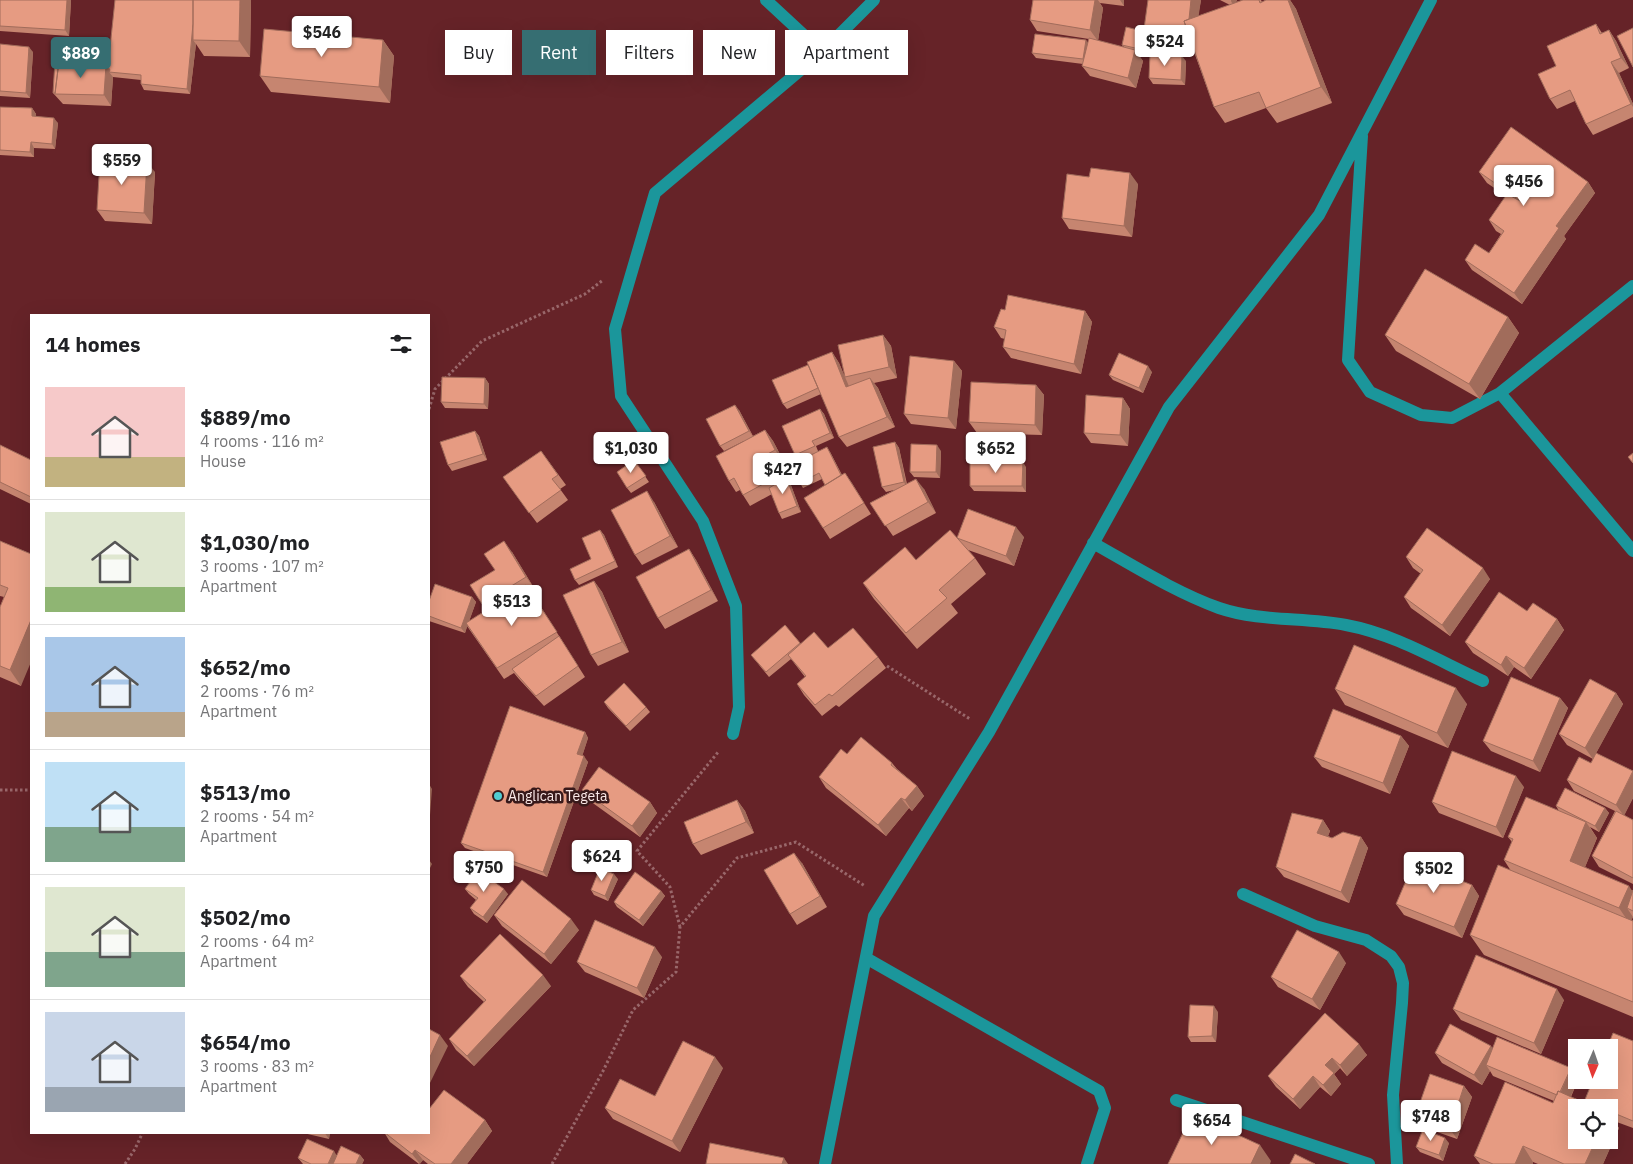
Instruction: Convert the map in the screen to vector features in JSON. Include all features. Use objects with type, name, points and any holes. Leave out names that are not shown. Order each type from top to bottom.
[{"type":"street","points":[[766,0],[798,30]]},
{"type":"street","points":[[844,30],[874,0]]},
{"type":"street","points":[[825,1164],[874,916],[989,732],[1169,406],[1319,215],[1431,0]]},
{"type":"street","points":[[733,734],[739,708],[736,606],[703,521],[621,396],[615,329],[656,193],[795,75]]},
{"type":"street","points":[[1363,130],[1348,360],[1370,392],[1421,415],[1452,418],[1500,393],[1633,286]]},
{"type":"street","points":[[1500,393],[1633,551]]},
{"type":"street","points":[[1094,543],[1191,597],[1220,608],[1262,618],[1298,619],[1355,628],[1387,636],[1483,681]]},
{"type":"street","points":[[1243,894],[1316,926],[1366,940],[1391,956],[1399,966],[1403,983],[1394,1066],[1393,1096],[1397,1164]]},
{"type":"street","points":[[866,958],[1100,1091],[1105,1108],[1087,1164]]},
{"type":"street","points":[[1176,1100],[1369,1164]]},
{"type":"path","points":[[430,406],[435,389],[482,341],[585,294],[637,255]]},
{"type":"path","points":[[887,666],[989,732]]},
{"type":"path","points":[[552,1164],[603,1071],[633,1010],[676,972],[680,927],[670,887],[637,851],[733,734]]},
{"type":"path","points":[[0,790],[30,790]]},
{"type":"path","points":[[680,927],[737,858],[796,842],[884,899]]},
{"type":"path","points":[[125,1164],[142,1134]]},
{"type":"building","points":[[0,0],[67,0],[65,30],[0,26]]},
{"type":"building","points":[[115,0],[193,0],[193,24],[187,89],[141,84],[141,75],[109,72]]},
{"type":"building","points":[[193,0],[240,0],[239,41],[193,40]]},
{"type":"building","points":[[1033,0],[1095,0],[1090,30],[1030,20]]},
{"type":"building","points":[[1148,0],[1191,0],[1189,19],[1184,21],[1187,30],[1185,42],[1143,36]]},
{"type":"building","points":[[1243,0],[1259,0],[1260,3],[1266,0],[1288,0],[1321,87],[1266,108],[1259,92],[1214,107],[1184,21]]},
{"type":"building","points":[[1596,24],[1600,34],[1609,30],[1621,58],[1611,62],[1631,104],[1586,124],[1570,90],[1550,99],[1538,74],[1556,66],[1547,46]]},
{"type":"building","points":[[1126,27],[1142,31],[1139,43],[1150,45],[1148,51],[1122,45]]},
{"type":"building","points":[[1633,28],[1633,67],[1617,36]]},
{"type":"building","points":[[264,29],[383,40],[379,87],[260,76]]},
{"type":"building","points":[[1035,34],[1086,40],[1083,59],[1032,53]]},
{"type":"building","points":[[1089,38],[1135,50],[1128,78],[1082,66]]},
{"type":"building","points":[[0,44],[29,47],[26,93],[0,91]]},
{"type":"building","points":[[1150,54],[1182,56],[1181,80],[1149,78]]},
{"type":"building","points":[[55,61],[59,61],[55,93],[53,93]]},
{"type":"building","points":[[59,61],[106,65],[104,95],[55,94]]},
{"type":"building","points":[[0,107],[32,108],[32,116],[54,118],[52,144],[31,142],[30,152],[0,150]]},
{"type":"building","points":[[1511,127],[1588,182],[1556,226],[1559,228],[1514,293],[1465,260],[1475,244],[1489,253],[1504,231],[1489,220],[1507,194],[1522,202],[1479,172]]},
{"type":"building","points":[[100,159],[147,162],[144,213],[97,210]]},
{"type":"building","points":[[1091,168],[1130,173],[1124,226],[1062,218],[1067,174],[1089,177]]},
{"type":"building","points":[[1425,269],[1508,317],[1469,384],[1385,335]]},
{"type":"building","points":[[1008,295],[1085,311],[1074,364],[1003,347],[1006,330],[994,327],[1001,309],[1005,310]]},
{"type":"building","points":[[883,335],[889,367],[845,377],[838,345]]},
{"type":"building","points":[[832,352],[846,387],[870,378],[887,417],[839,437],[807,362]]},
{"type":"building","points":[[1119,353],[1148,366],[1139,388],[1109,375]]},
{"type":"building","points":[[910,356],[954,361],[948,418],[904,414]]},
{"type":"building","points":[[808,365],[818,388],[783,404],[772,380]]},
{"type":"building","points":[[442,377],[485,378],[484,404],[441,402]]},
{"type":"building","points":[[971,382],[1036,385],[1035,425],[969,422]]},
{"type":"building","points":[[1086,395],[1123,398],[1120,435],[1084,433]]},
{"type":"building","points":[[735,405],[749,431],[720,446],[706,419]]},
{"type":"building","points":[[820,409],[830,433],[812,441],[815,446],[795,455],[782,426]]},
{"type":"building","points":[[765,430],[775,450],[764,456],[778,476],[743,495],[734,478],[729,481],[716,456]]},
{"type":"building","points":[[475,431],[483,454],[448,465],[440,442]]},
{"type":"building","points":[[895,442],[904,482],[882,487],[873,447]]},
{"type":"building","points":[[911,444],[937,445],[936,472],[910,472]]},
{"type":"building","points":[[0,445],[30,460],[30,497],[0,482]]},
{"type":"building","points":[[827,447],[841,475],[825,485],[819,473],[800,483],[791,465]]},
{"type":"building","points":[[541,451],[558,475],[552,479],[561,490],[529,513],[503,477]]},
{"type":"building","points":[[1633,453],[1633,463],[1628,457]]},
{"type":"building","points":[[634,460],[646,476],[627,488],[617,472]]},
{"type":"building","points":[[970,461],[1023,462],[1022,486],[970,486]]},
{"type":"building","points":[[845,473],[864,503],[823,528],[804,498]]},
{"type":"building","points":[[785,474],[797,506],[779,513],[769,488],[781,481],[778,477]]},
{"type":"building","points":[[916,479],[928,502],[885,526],[870,503]]},
{"type":"building","points":[[647,491],[670,536],[635,555],[611,510]]},
{"type":"building","points":[[968,509],[1016,527],[1006,556],[957,538]]},
{"type":"building","points":[[1427,528],[1483,568],[1442,625],[1404,597],[1423,570],[1406,557]]},
{"type":"building","points":[[600,530],[615,561],[575,580],[570,569],[591,559],[582,538]]},
{"type":"building","points":[[950,530],[975,558],[939,590],[947,598],[906,633],[863,583],[905,547],[916,560]]},
{"type":"building","points":[[0,541],[30,554],[30,622],[10,670],[0,666],[0,607],[8,588],[0,585]]},
{"type":"building","points":[[504,541],[526,577],[482,604],[470,585],[495,570],[484,554]]},
{"type":"building","points":[[689,549],[711,590],[658,618],[636,577]]},
{"type":"building","points":[[594,581],[622,642],[591,655],[563,595]]},
{"type":"building","points":[[435,584],[472,597],[461,628],[430,616],[430,598]]},
{"type":"building","points":[[526,585],[557,632],[497,668],[466,623]]},
{"type":"building","points":[[1499,592],[1527,611],[1533,603],[1557,619],[1524,668],[1506,656],[1501,665],[1465,642]]},
{"type":"building","points":[[785,625],[800,643],[766,672],[751,655]]},
{"type":"building","points":[[853,628],[878,657],[832,696],[829,694],[815,705],[797,684],[806,676],[788,655],[814,632],[828,648]]},
{"type":"building","points":[[559,636],[578,666],[536,696],[512,669]]},
{"type":"building","points":[[1354,645],[1456,688],[1437,733],[1335,689]]},
{"type":"building","points":[[1511,677],[1560,698],[1533,761],[1483,741]]},
{"type":"building","points":[[1590,679],[1616,693],[1585,748],[1559,734]]},
{"type":"building","points":[[624,683],[646,707],[626,726],[604,702]]},
{"type":"building","points":[[510,706],[585,732],[577,754],[584,756],[543,872],[461,843]]},
{"type":"building","points":[[1333,709],[1401,736],[1383,783],[1314,757]]},
{"type":"building","points":[[861,737],[917,786],[905,800],[901,798],[878,825],[819,777],[841,749],[847,754]]},
{"type":"building","points":[[1452,751],[1516,776],[1496,827],[1432,802]]},
{"type":"building","points":[[1596,753],[1633,771],[1616,805],[1567,780],[1579,757],[1591,763]]},
{"type":"building","points":[[599,767],[650,802],[632,826],[582,790]]},
{"type":"building","points":[[1565,788],[1605,808],[1595,826],[1556,806]]},
{"type":"building","points":[[1526,797],[1586,822],[1570,861],[1629,886],[1619,908],[1504,860],[1513,839],[1508,837]]},
{"type":"building","points":[[737,800],[746,822],[693,844],[684,822]]},
{"type":"building","points":[[1616,811],[1633,820],[1633,878],[1592,856]]},
{"type":"building","points":[[1292,813],[1323,820],[1317,833],[1332,838],[1343,832],[1361,837],[1341,892],[1276,867]]},
{"type":"building","points":[[794,853],[820,896],[790,914],[764,870]]},
{"type":"building","points":[[1414,862],[1472,885],[1454,927],[1396,904]]},
{"type":"building","points":[[1498,865],[1633,921],[1633,1002],[1470,935]]},
{"type":"building","points":[[600,868],[614,874],[605,896],[591,890]]},
{"type":"building","points":[[478,870],[504,889],[483,917],[470,908],[478,898],[465,889]]},
{"type":"building","points":[[635,872],[661,891],[639,920],[614,902]]},
{"type":"building","points":[[522,880],[571,919],[544,954],[494,915]]},
{"type":"building","points":[[1633,890],[1633,911],[1627,908]]},
{"type":"building","points":[[595,920],[655,947],[637,988],[577,962]]},
{"type":"building","points":[[1297,930],[1339,952],[1312,999],[1271,977]]},
{"type":"building","points":[[500,934],[543,975],[467,1056],[449,1039],[486,1000],[460,976]]},
{"type":"building","points":[[1476,955],[1557,989],[1534,1043],[1453,1009]]},
{"type":"building","points":[[1190,1005],[1214,1006],[1212,1036],[1188,1037]]},
{"type":"building","points":[[1325,1013],[1359,1044],[1340,1065],[1332,1058],[1325,1065],[1334,1073],[1323,1085],[1313,1076],[1293,1099],[1268,1076]]},
{"type":"building","points":[[1450,1024],[1491,1046],[1474,1075],[1435,1053]]},
{"type":"building","points":[[430,1030],[440,1035],[430,1057]]},
{"type":"building","points":[[1613,1033],[1633,1041],[1633,1121],[1618,1115],[1618,1099],[1585,1099],[1589,1089],[1618,1089],[1618,1039],[1611,1039]]},
{"type":"building","points":[[1497,1037],[1568,1067],[1568,1075],[1557,1095],[1486,1065]]},
{"type":"building","points":[[683,1041],[715,1057],[672,1141],[605,1108],[620,1079],[655,1096]]},
{"type":"building","points":[[1430,1074],[1464,1086],[1450,1129],[1415,1117]]},
{"type":"building","points":[[1505,1082],[1553,1103],[1558,1091],[1576,1099],[1568,1099],[1568,1149],[1592,1149],[1585,1164],[1564,1164],[1523,1146],[1515,1164],[1493,1164],[1474,1156]]},
{"type":"building","points":[[444,1090],[485,1120],[451,1164],[435,1164],[415,1150],[412,1154],[387,1134],[430,1134],[430,1108]]},
{"type":"building","points":[[1192,1114],[1260,1145],[1251,1164],[1168,1164]]},
{"type":"building","points":[[1423,1129],[1445,1138],[1439,1155],[1416,1147]]},
{"type":"building","points":[[307,1139],[334,1151],[328,1164],[311,1164],[298,1158]]},
{"type":"building","points":[[710,1143],[784,1158],[782,1164],[706,1164]]},
{"type":"building","points":[[341,1146],[360,1155],[356,1164],[333,1164]]},
{"type":"building","points":[[1295,1154],[1315,1164],[1290,1164]]},
{"type":"place","name":"Anglican Tegeta","points":[[498,796]]}]
